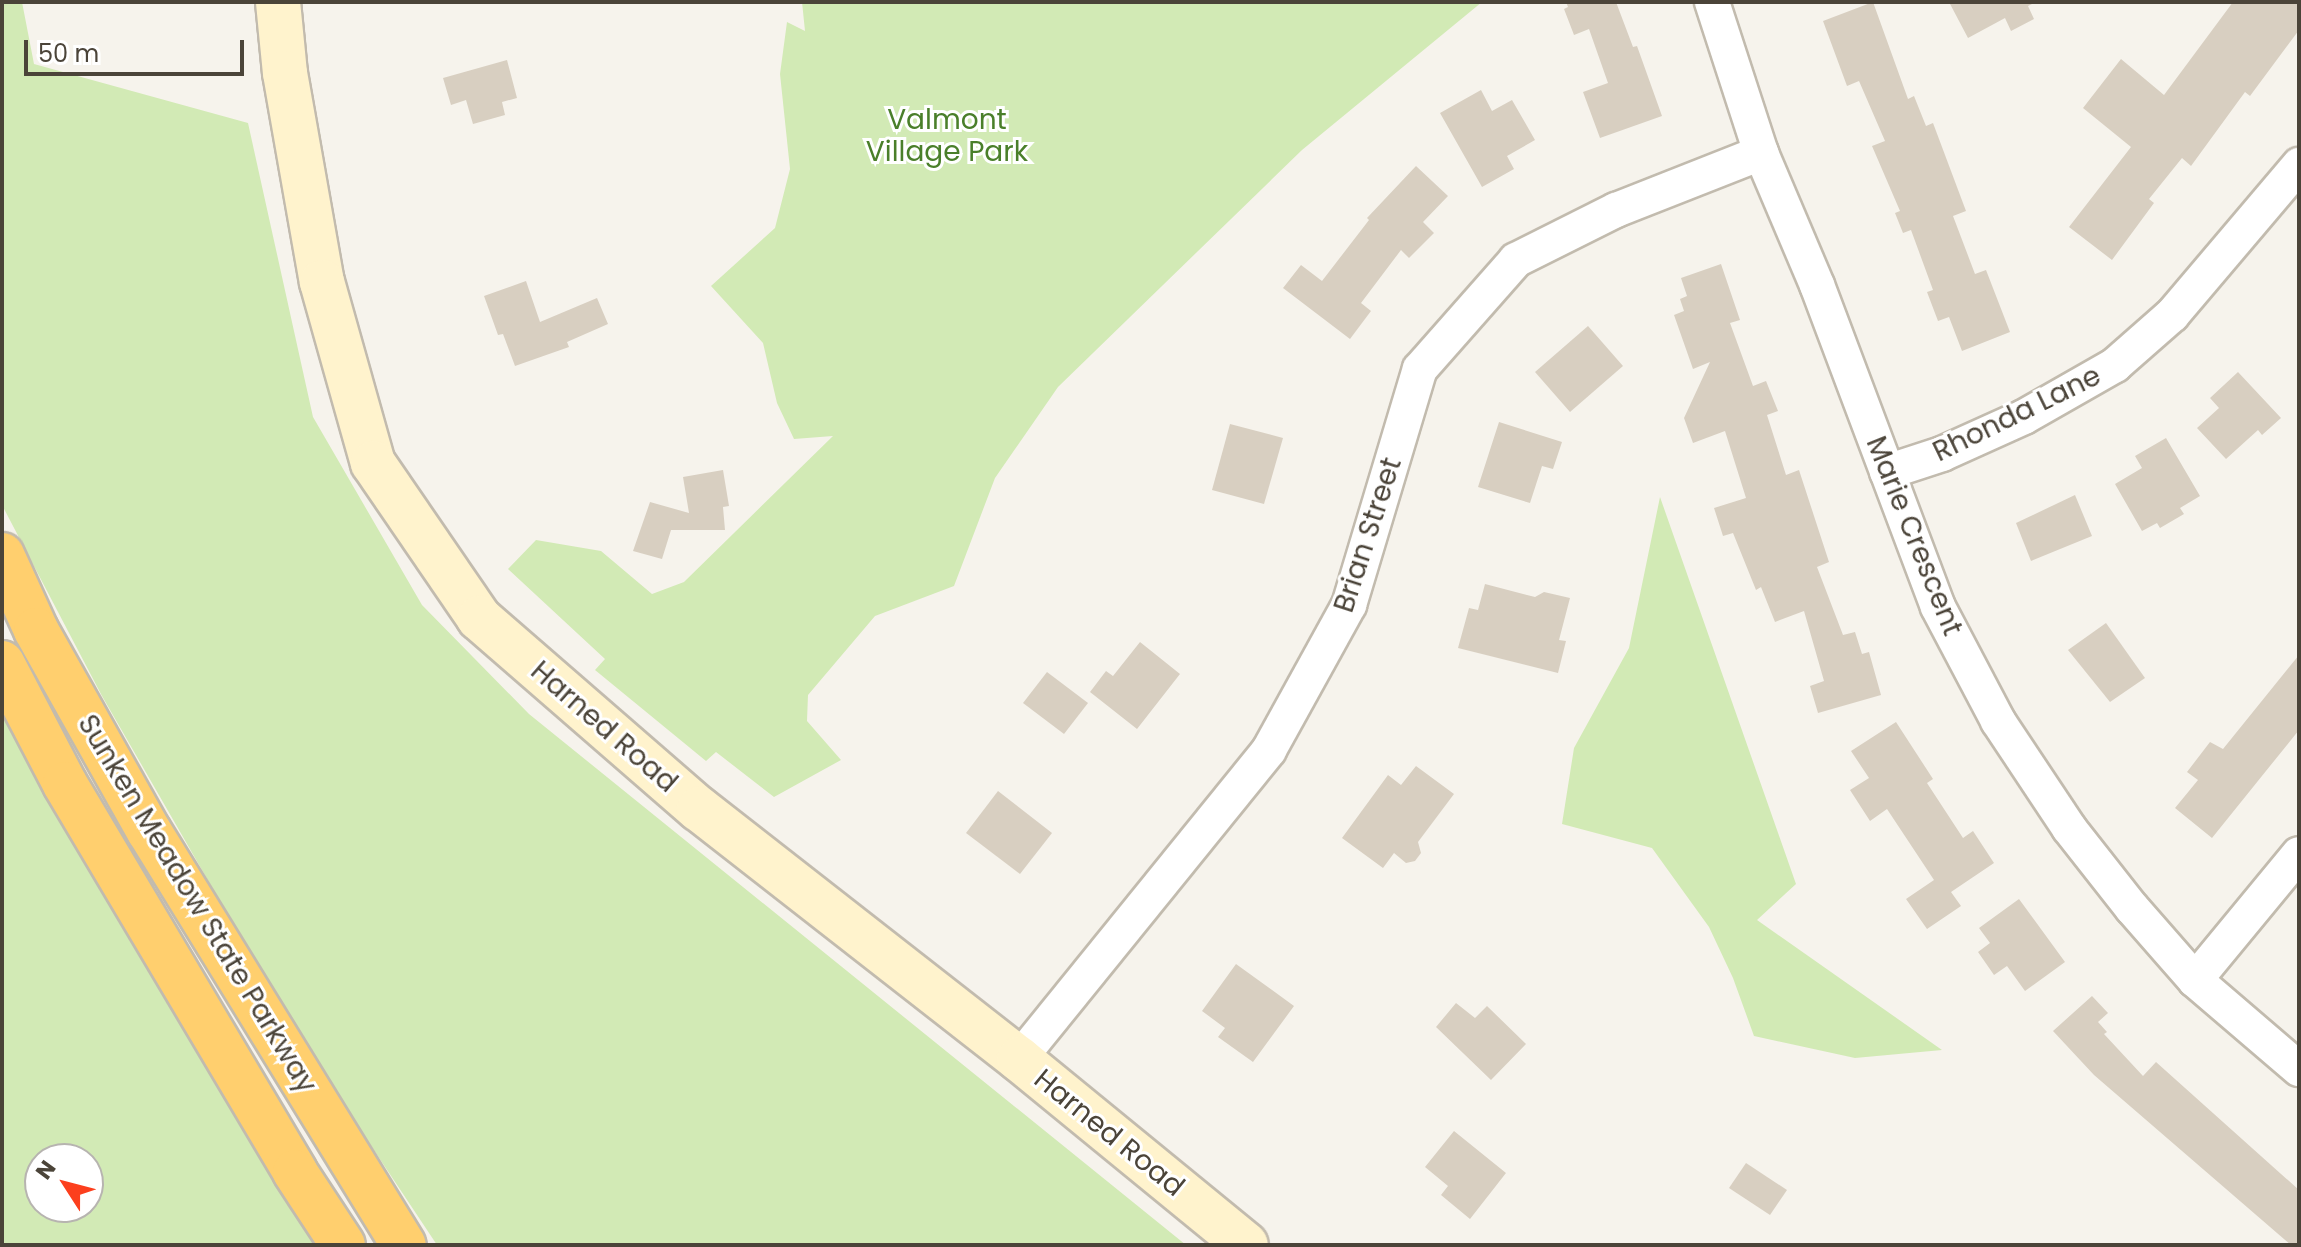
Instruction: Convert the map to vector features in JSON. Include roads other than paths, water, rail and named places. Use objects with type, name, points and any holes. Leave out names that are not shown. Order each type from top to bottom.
[{"type":"highway","name":"Sunken Meadow State Parkway","points":[[2,555],[36,630],[149,831],[404,1245]]},
{"type":"highway","name":"Sunken Meadow State Parkway","points":[[2,663],[65,784],[287,1158],[343,1245]]},
{"type":"main road","name":"Harned Road","points":[[278,2],[285,73],[322,282],[373,463],[479,618],[699,809],[1019,1059],[1246,1245]]},
{"type":"street","name":"Marie Crescent","points":[[1712,2],[1761,153],[1817,285],[1938,607],[1998,721],[2069,828],[2195,980],[2299,1069]]},
{"type":"street","name":"Brian Street","points":[[1019,1059],[1269,750],[1349,605],[1420,369],[1516,260],[1616,210],[1761,153]]},
{"type":"street","name":"Rhonda Lane","points":[[1887,472],[1942,454],[2024,417],[2115,365],[2172,315],[2299,165]]},
{"type":"street","points":[[2195,980],[2299,854]]},
{"type":"park label","name":"Valmont Village Park","points":[[947,136]]}]
